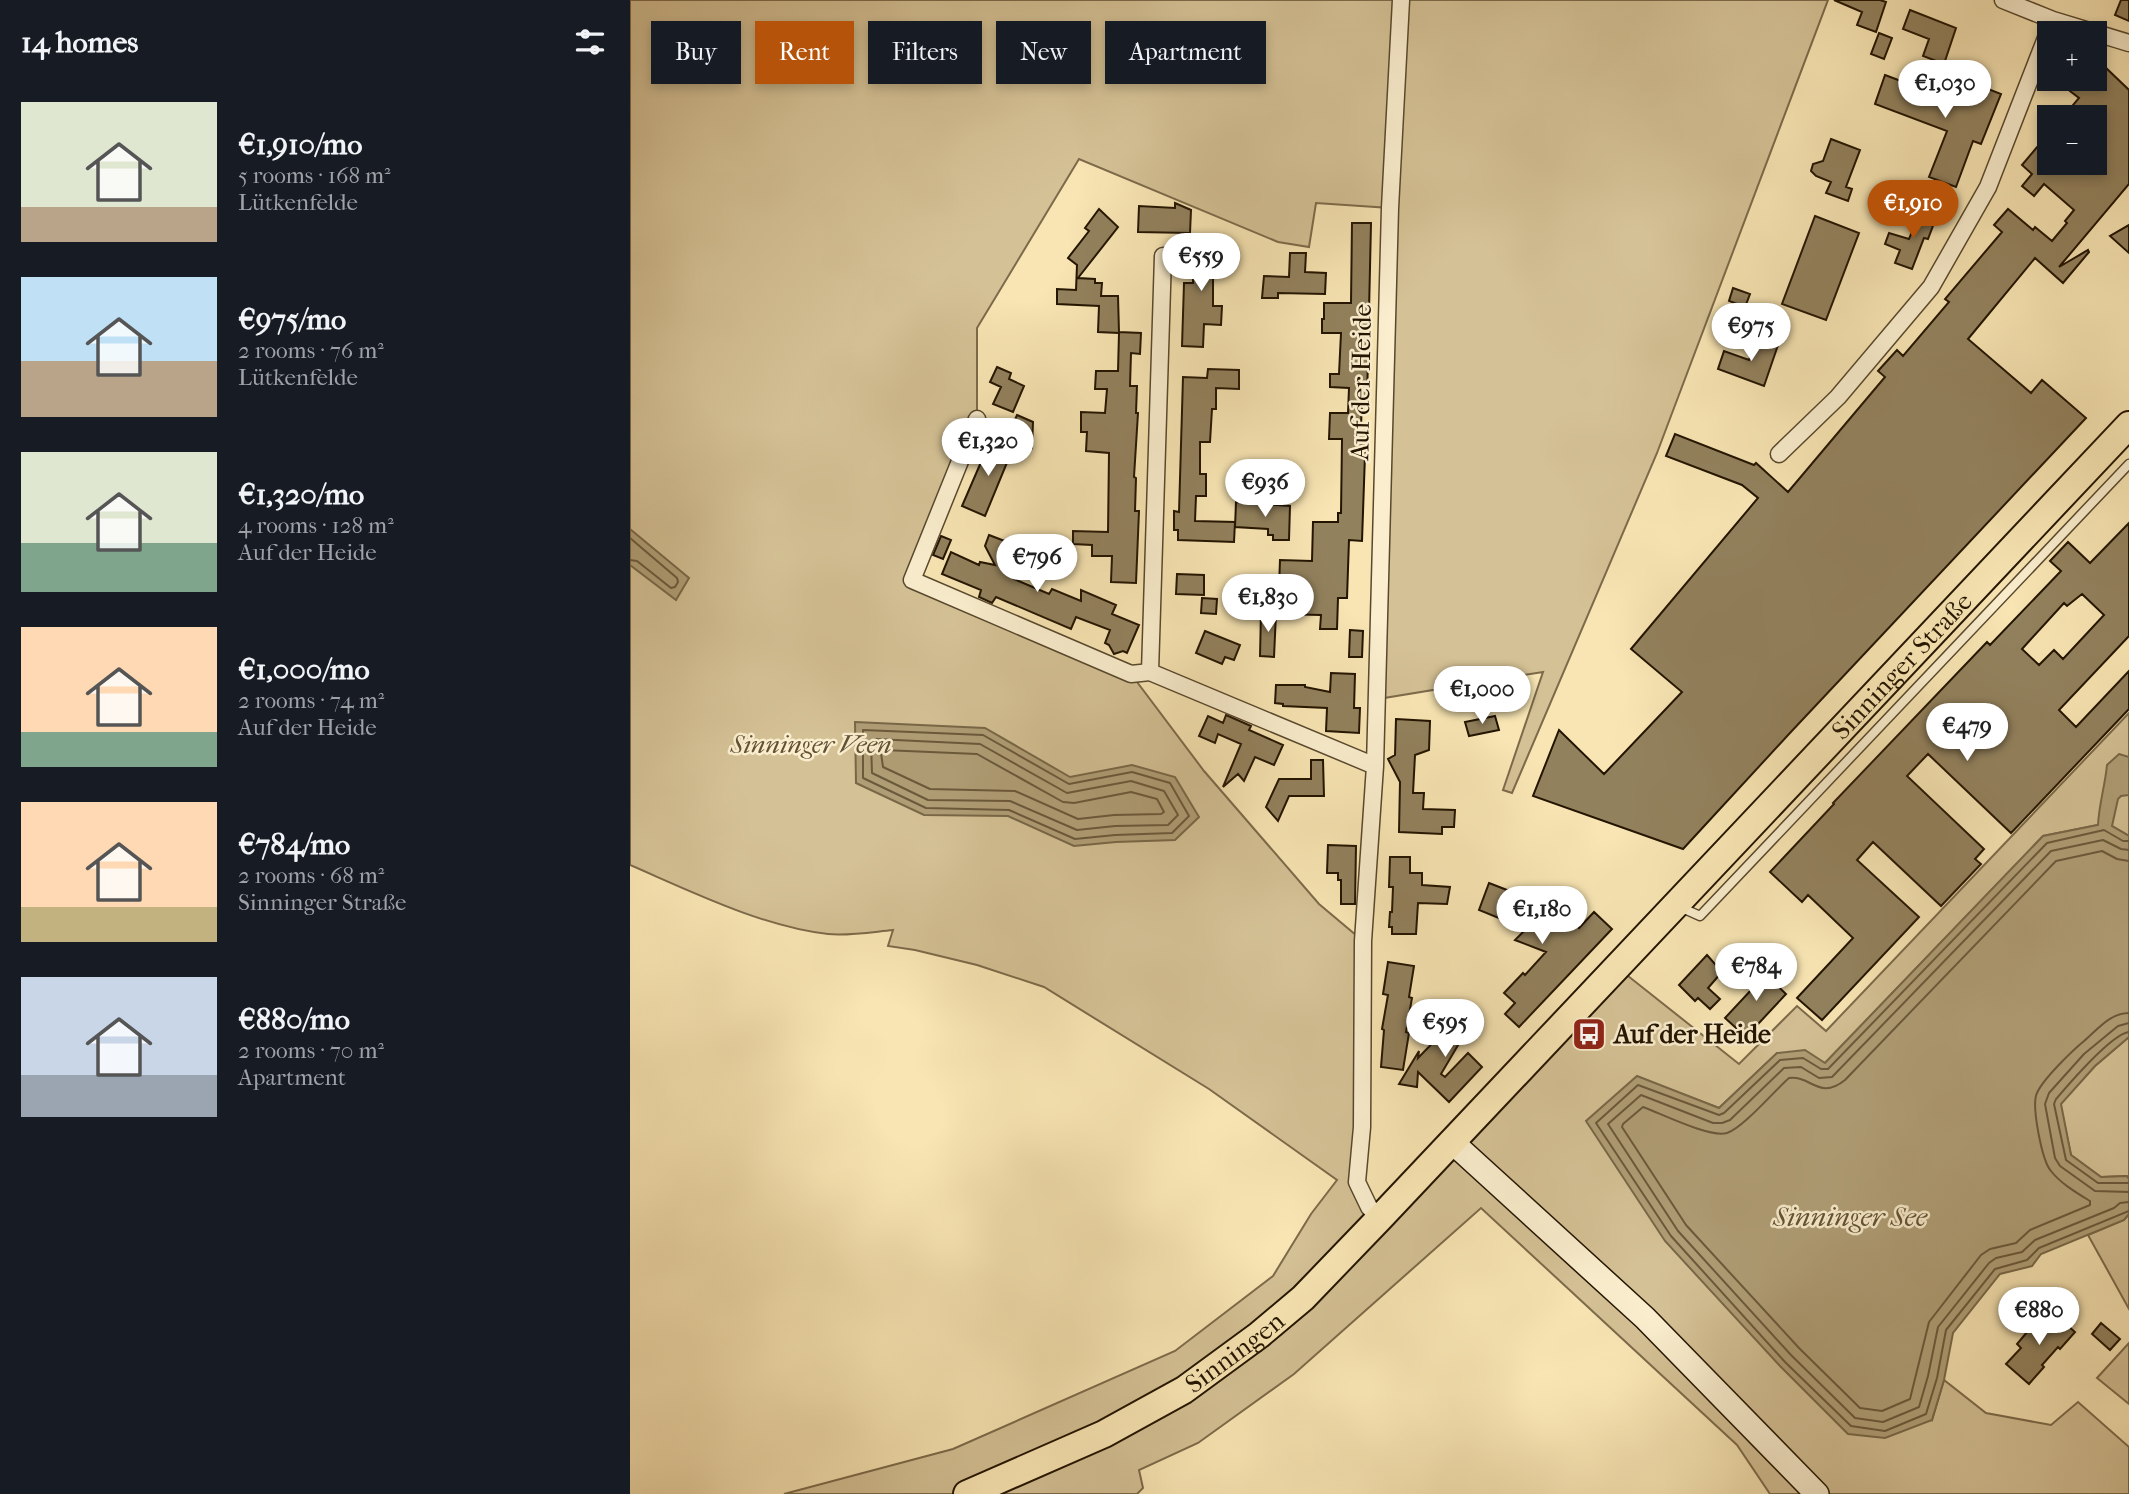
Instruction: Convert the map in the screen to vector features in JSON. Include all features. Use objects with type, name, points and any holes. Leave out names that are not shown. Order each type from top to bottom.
[{"type":"main road","name":"Sinninger Straße","points":[[1451,1141],[2129,425]]},
{"type":"main road","name":"Sinningen","points":[[967,1494],[1104,1434],[1184,1391],[1303,1298],[1451,1141]]},
{"type":"main road","points":[[1451,1141],[1645,1318],[1817,1494]]},
{"type":"street","name":"Auf der Heide","points":[[1381,1218],[1369,1206],[1357,1182],[1362,1127],[1363,941],[1375,766],[1390,208],[1401,0]]},
{"type":"street","points":[[2003,0],[2053,20],[2129,43]]},
{"type":"street","points":[[1779,454],[1838,397],[1931,287],[1988,187],[2053,20]]},
{"type":"street","points":[[1150,672],[1164,256]]},
{"type":"street","points":[[977,419],[912,580],[1131,674],[1150,672],[1375,766]]},
{"type":"lane","name":"Sinninger Straße","points":[[1674,906],[1700,916],[2129,464]]},
{"type":"green space","name":"Sinninger Veen","points":[[630,0],[1828,0],[1657,453],[1512,793],[1503,790],[1543,672],[1378,699],[1390,208],[1316,203],[1309,247],[1278,242],[1079,159],[977,328],[977,419],[913,580],[1131,674],[1204,771],[1319,904],[1363,941],[1357,1182],[1380,1218],[1618,968],[1739,1064],[1797,1006],[1826,1031],[2129,713],[2129,836],[2107,823],[2043,836],[1825,1063],[1777,1053],[1719,1108],[1637,1077],[1932,1420],[1944,1380],[1986,1413],[2051,1425],[2078,1402],[2129,1447],[2129,1494],[1770,1494],[1737,1445],[1481,1208],[1294,1374],[1198,1443],[1139,1470],[1143,1488],[1137,1494],[784,1494],[953,1449],[1175,1351],[1273,1276],[1311,1214],[1337,1180],[1209,1089],[1044,987],[977,965],[888,946],[893,930],[828,934],[778,924],[727,907],[630,865]]},
{"type":"green space","points":[[2129,1037],[2129,1179],[2126,1176],[2101,1177],[2071,1155],[2060,1104],[2095,1066]]},
{"type":"green space","points":[[2129,1214],[2129,1309],[2088,1235],[2124,1220]]},
{"type":"green space","points":[[2129,1343],[2129,1404],[2097,1378]]},
{"type":"water","points":[[630,529],[689,578],[676,600],[630,565]]},
{"type":"water","points":[[855,722],[985,728],[1070,777],[1132,765],[1175,777],[1199,817],[1175,840],[1074,846],[1008,816],[924,815],[856,783]]},
{"type":"water","name":"Sinninger See","points":[[2119,754],[2129,757],[2129,795],[2118,799],[2112,826],[2129,836],[2129,1037],[2095,1066],[2061,1104],[2071,1155],[2101,1177],[2127,1176],[2129,1179],[2129,1214],[2124,1220],[2041,1254],[2032,1266],[2000,1274],[1953,1333],[1944,1380],[1932,1420],[1885,1438],[1848,1434],[1780,1366],[1665,1241],[1586,1121],[1637,1076],[1719,1108],[1777,1053],[1805,1050],[1825,1063],[2043,836],[2098,825],[2107,765]]},
{"type":"building","points":[[1834,0],[1886,2],[1876,32],[1857,25],[1862,12]]},
{"type":"building","points":[[2121,0],[2129,0],[2129,21],[2115,15]]},
{"type":"building","points":[[1910,10],[1956,28],[1944,64],[1923,56],[1929,39],[1903,29]]},
{"type":"building","points":[[1879,33],[1892,38],[1884,59],[1871,54]]},
{"type":"building","points":[[2107,69],[2129,90],[2129,184],[2059,267],[2088,250],[2063,283],[2035,258],[1968,339],[2031,393],[2042,380],[2086,418],[1683,849],[1533,796],[1559,730],[1604,774],[1682,692],[1631,649],[1758,498],[1742,485],[1666,456],[1675,434],[1754,465],[1756,463],[1788,492],[1885,377],[1878,371],[1897,350],[1903,356],[1949,302],[1945,299],[2002,232],[1994,225],[2008,209],[2033,230],[2035,227],[2052,241],[2067,223],[2065,221],[2074,210],[2044,184],[2034,196],[2022,186],[2032,174],[2022,165],[2037,147],[2037,175],[2107,175],[2107,105],[2073,105],[2079,98],[2070,91],[2107,91]]},
{"type":"building","points":[[1885,75],[1959,103],[1968,81],[2001,94],[1981,144],[1973,141],[1956,187],[1929,177],[1947,131],[1875,104]]},
{"type":"building","points":[[1831,139],[1860,150],[1846,187],[1852,189],[1848,201],[1826,193],[1831,182],[1811,171],[1813,164],[1823,161]]},
{"type":"building","points":[[1175,203],[1191,210],[1190,233],[1138,232],[1139,206],[1175,208]]},
{"type":"building","points":[[1099,209],[1118,227],[1078,278],[1095,279],[1095,283],[1102,283],[1101,296],[1118,296],[1119,332],[1141,333],[1140,354],[1131,353],[1130,386],[1137,386],[1138,413],[1134,477],[1135,511],[1139,511],[1136,583],[1111,582],[1112,556],[1092,556],[1092,545],[1073,544],[1073,531],[1108,532],[1109,453],[1086,451],[1087,432],[1081,432],[1081,412],[1105,413],[1107,389],[1095,389],[1096,371],[1118,371],[1119,333],[1098,332],[1099,306],[1057,304],[1057,289],[1076,290],[1077,265],[1068,258],[1089,231],[1085,228]]},
{"type":"building","points":[[1921,209],[1937,215],[1928,239],[1924,238],[1912,269],[1895,263],[1900,250],[1885,244],[1889,233],[1909,239]]},
{"type":"building","points":[[1815,216],[1859,233],[1826,320],[1782,304]]},
{"type":"building","points":[[1352,223],[1371,223],[1367,401],[1362,401],[1361,426],[1366,426],[1362,541],[1349,540],[1347,598],[1338,598],[1337,629],[1320,629],[1321,615],[1278,614],[1280,560],[1312,561],[1313,522],[1338,522],[1338,513],[1341,513],[1342,439],[1329,439],[1330,413],[1348,413],[1349,388],[1330,387],[1330,374],[1339,374],[1341,333],[1322,333],[1322,319],[1324,303],[1351,303]]},
{"type":"building","points":[[2129,225],[2129,253],[2110,236]]},
{"type":"building","points":[[1194,237],[1222,238],[1221,263],[1213,262],[1213,306],[1222,306],[1221,325],[1204,324],[1203,347],[1182,346],[1184,283],[1193,283]]},
{"type":"building","points":[[1290,253],[1306,253],[1305,272],[1326,273],[1325,294],[1278,293],[1278,298],[1262,298],[1264,276],[1289,277]]},
{"type":"building","points":[[1733,288],[1750,294],[1745,307],[1729,301]]},
{"type":"building","points":[[1757,337],[1778,345],[1764,386],[1718,369],[1724,351],[1749,360]]},
{"type":"building","points":[[997,367],[1011,373],[1009,379],[1024,386],[1013,412],[993,404],[1001,387],[990,382]]},
{"type":"building","points":[[1208,369],[1239,370],[1239,389],[1216,388],[1216,409],[1212,409],[1210,442],[1200,442],[1200,474],[1206,474],[1206,496],[1196,496],[1195,521],[1235,522],[1234,542],[1178,540],[1178,530],[1174,530],[1174,511],[1179,512],[1183,377],[1207,378]]},
{"type":"building","points":[[1017,415],[1033,422],[1032,448],[1007,437]]},
{"type":"building","points":[[991,439],[1013,448],[985,516],[962,506]]},
{"type":"building","points":[[1236,502],[1290,506],[1289,540],[1273,540],[1273,535],[1268,535],[1268,529],[1235,527]]},
{"type":"building","points":[[2129,523],[2129,636],[2059,710],[2076,727],[2129,671],[2129,709],[2011,833],[1928,754],[1907,776],[1984,849],[1975,859],[1981,864],[1941,906],[1873,842],[1857,860],[1919,917],[1822,1020],[1797,998],[1853,938],[1808,895],[1802,902],[1770,872],[1987,642],[1990,645],[2061,571],[2050,561],[2068,542],[2090,563]],"holes":[[[2082,594],[2104,615],[2063,659],[2054,650],[2039,665],[2022,649],[2064,603],[2067,606]]]},
{"type":"building","points":[[989,535],[1023,548],[1014,579],[1049,594],[1052,589],[1081,601],[1081,590],[1116,605],[1112,614],[1139,625],[1127,653],[1123,651],[1114,654],[1105,643],[1110,630],[1076,617],[1071,629],[996,597],[992,603],[979,597],[981,590],[942,574],[951,552],[979,565],[980,562],[995,565],[985,546]]},
{"type":"building","points":[[941,536],[951,540],[943,559],[933,555]]},
{"type":"building","points":[[1177,574],[1204,575],[1204,595],[1176,594]]},
{"type":"building","points":[[1202,598],[1217,599],[1216,614],[1201,613]]},
{"type":"building","points":[[1261,612],[1276,613],[1274,657],[1260,656]]},
{"type":"building","points":[[1350,630],[1363,631],[1362,657],[1349,657]]},
{"type":"building","points":[[1205,631],[1240,645],[1234,660],[1225,657],[1222,664],[1196,653]]},
{"type":"building","points":[[1331,673],[1355,674],[1354,708],[1360,708],[1359,733],[1326,731],[1327,708],[1283,706],[1275,703],[1276,685],[1305,685],[1330,692]]},
{"type":"building","points":[[1226,715],[1251,726],[1249,730],[1283,745],[1274,765],[1255,757],[1244,781],[1238,774],[1223,787],[1241,744],[1218,734],[1215,743],[1199,736],[1208,716],[1223,723]]},
{"type":"building","points":[[1495,716],[1499,730],[1469,736],[1465,722]]},
{"type":"building","points":[[1396,719],[1430,721],[1429,750],[1415,755],[1413,793],[1424,793],[1423,809],[1455,810],[1454,827],[1442,827],[1442,834],[1399,832],[1400,782],[1388,759],[1395,755]]},
{"type":"building","points":[[1311,760],[1323,760],[1324,796],[1289,796],[1278,821],[1266,807],[1279,779],[1311,779]]},
{"type":"building","points":[[1328,845],[1356,846],[1355,904],[1341,904],[1341,880],[1338,880],[1338,873],[1327,873]]},
{"type":"building","points":[[1390,857],[1410,857],[1410,873],[1422,873],[1422,885],[1450,887],[1447,904],[1418,903],[1416,934],[1392,934],[1392,927],[1389,927],[1393,887],[1389,887]]},
{"type":"building","points":[[1489,883],[1556,909],[1557,907],[1579,928],[1594,912],[1612,929],[1519,1027],[1505,1014],[1515,1003],[1504,993],[1546,952],[1515,940],[1526,929],[1479,910]]},
{"type":"building","points":[[1707,955],[1722,972],[1708,988],[1720,999],[1710,1009],[1698,998],[1695,1001],[1679,985]]},
{"type":"building","points":[[1388,962],[1414,966],[1403,1070],[1381,1067],[1382,1029],[1388,995],[1383,994]]},
{"type":"building","points":[[1758,967],[1786,994],[1746,1037],[1725,1018],[1753,988],[1746,981]]},
{"type":"building","points":[[1461,1004],[1477,1013],[1441,1074],[1445,1077],[1468,1053],[1482,1067],[1449,1102],[1418,1072],[1417,1087],[1399,1084],[1419,1051],[1418,1058],[1451,1024]]},
{"type":"building","points":[[2052,1312],[2075,1332],[2042,1365],[2044,1367],[2029,1384],[2006,1364],[2021,1348],[2017,1344],[2033,1325],[2037,1329]]},
{"type":"building","points":[[2101,1323],[2120,1339],[2110,1350],[2092,1334]]},
{"type":"place","name":"Auf der Heide","points":[[1589,1034]]}]
